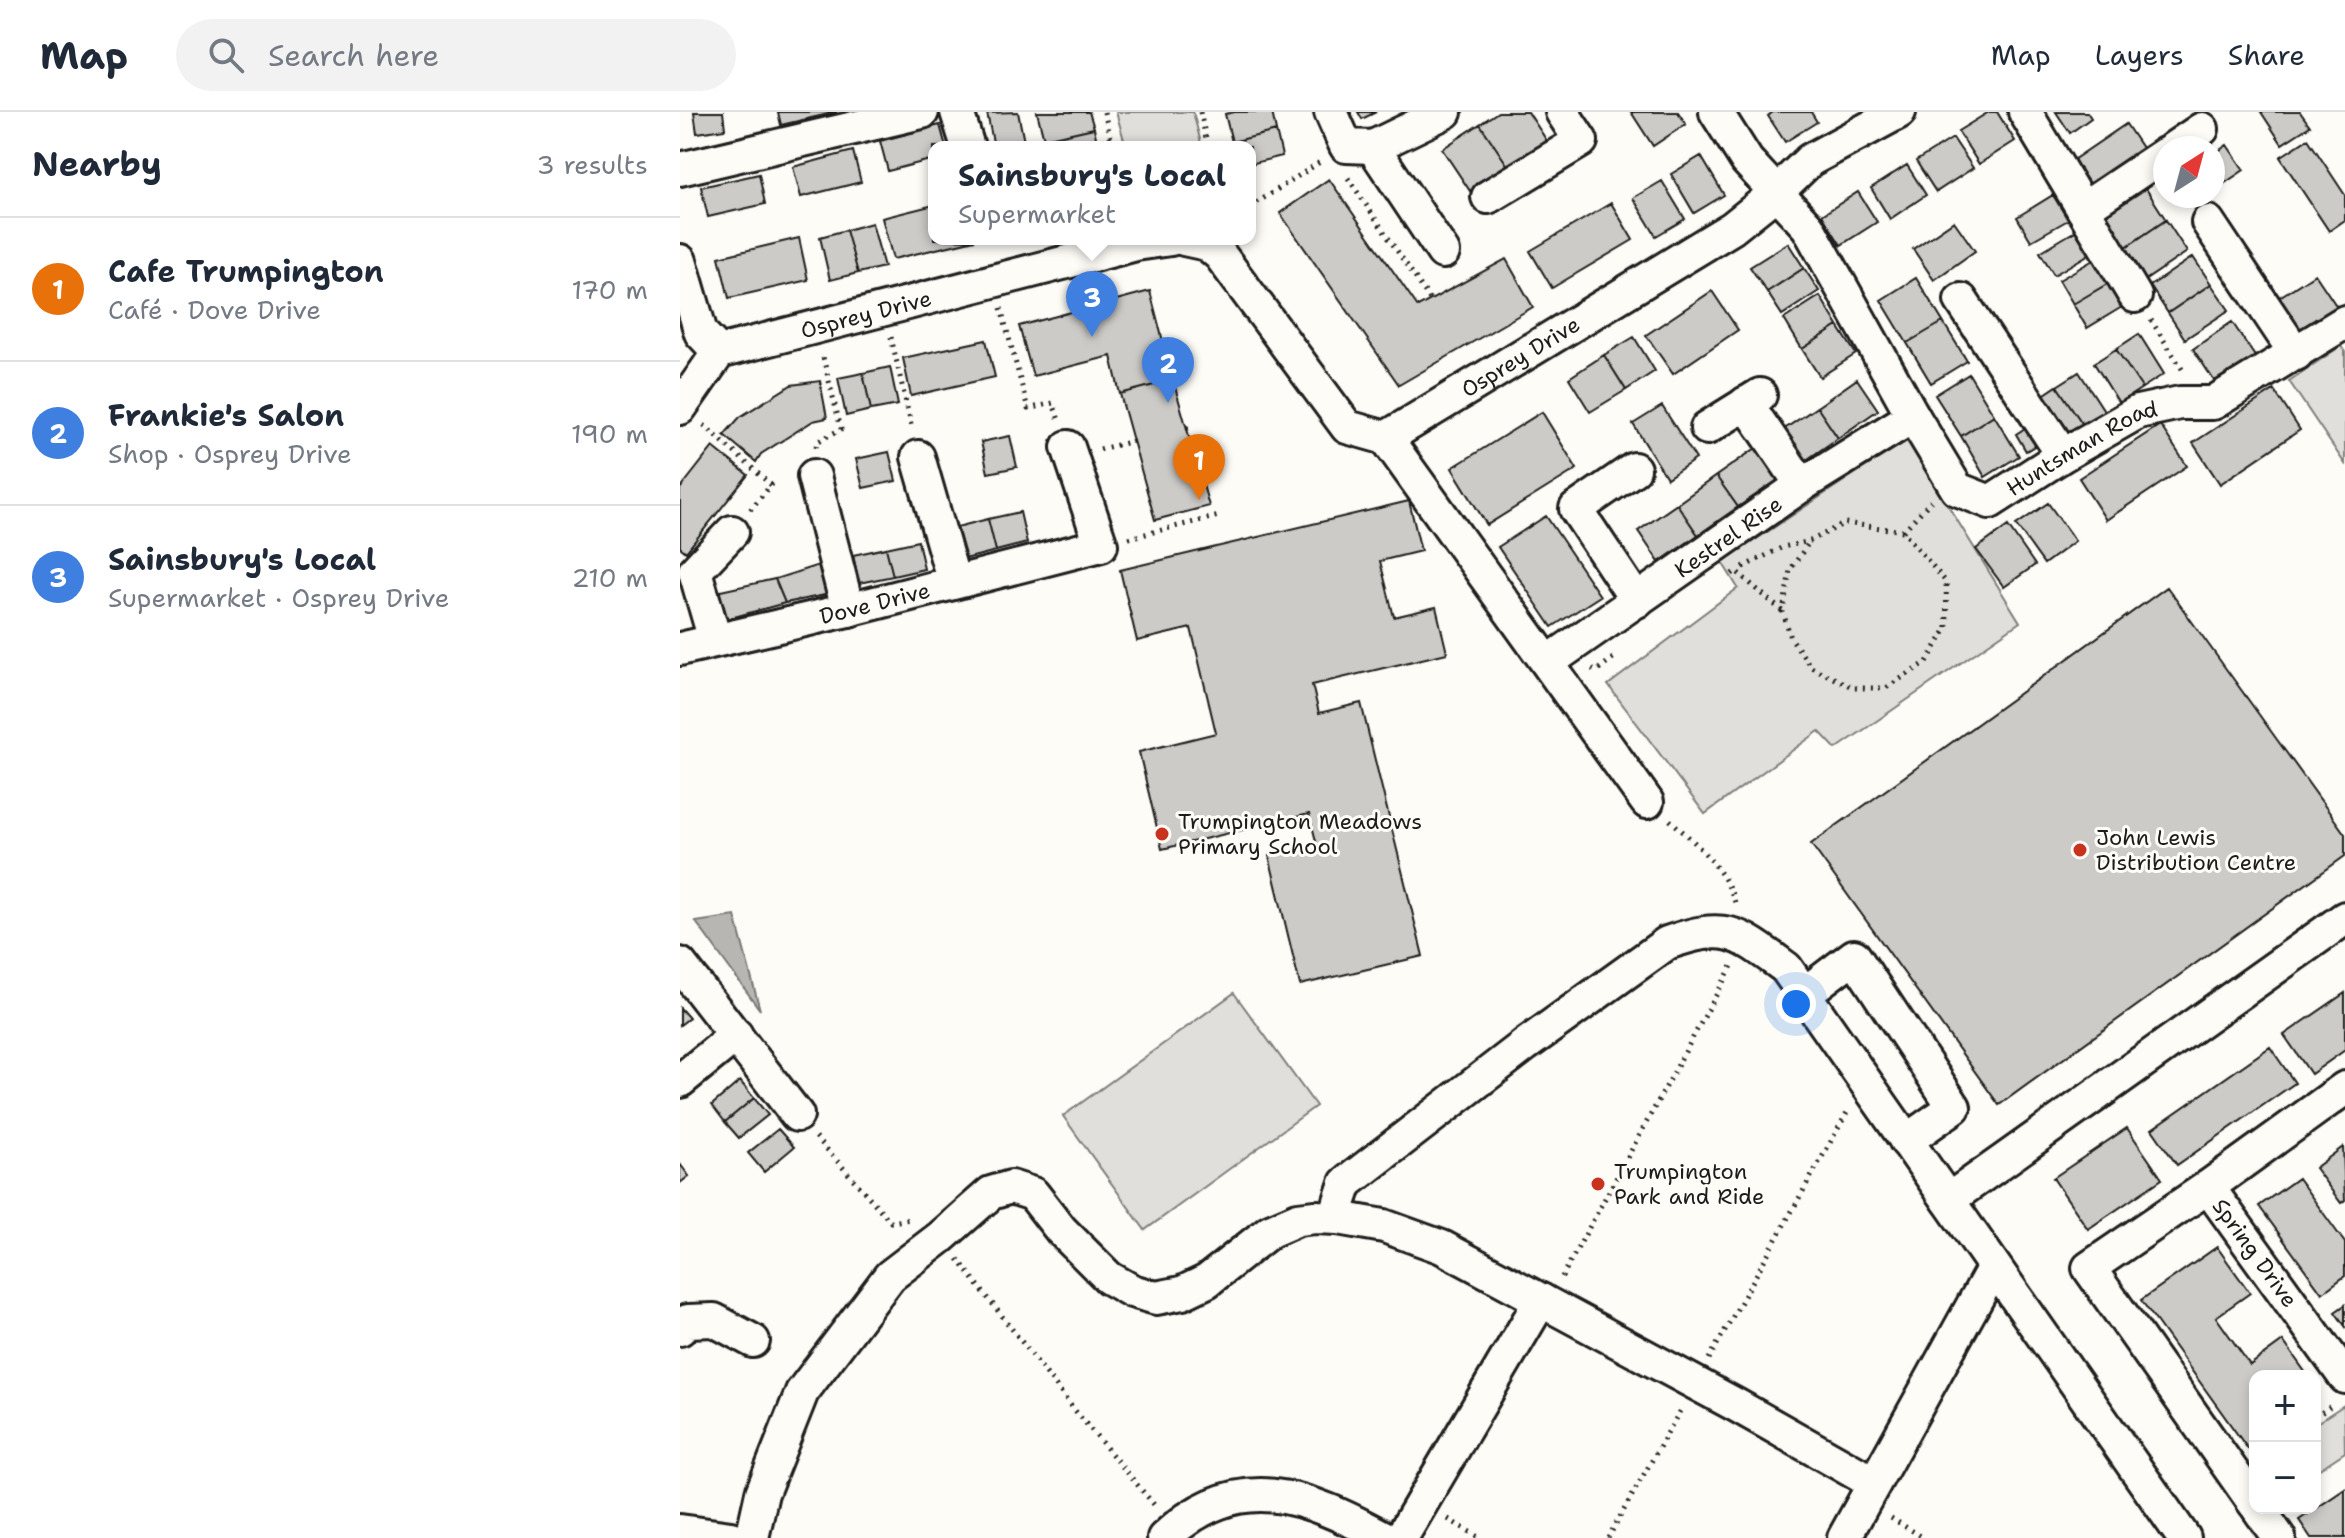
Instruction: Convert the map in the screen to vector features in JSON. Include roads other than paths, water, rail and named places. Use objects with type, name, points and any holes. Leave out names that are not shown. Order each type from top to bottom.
[{"type":"street","points":[[680,169],[922,112]]},
{"type":"street","points":[[957,112],[966,141]]},
{"type":"street","points":[[1331,112],[1352,148],[1443,252]]},
{"type":"street","points":[[1352,148],[1445,112]]},
{"type":"street","points":[[1488,197],[1581,141],[1562,112]]},
{"type":"street","name":"Huntsman Road","points":[[1716,112],[1747,161],[1808,227],[1957,489],[1990,502],[2138,412],[2180,403],[2213,403],[2343,328]]},
{"type":"street","name":"Osprey Drive","points":[[1386,438],[1732,228],[1777,192],[1810,160],[1899,112]]},
{"type":"street","points":[[2025,112],[2135,296]]},
{"type":"street","points":[[2192,136],[2202,129]]},
{"type":"street","points":[[2083,209],[2153,162]]},
{"type":"street","points":[[2208,222],[2296,354]]},
{"type":"street","name":"Osprey Drive","points":[[719,352],[1132,245]]},
{"type":"street","points":[[1208,245],[1220,255],[1347,427],[1386,438],[1555,658],[1647,802]]},
{"type":"street","points":[[680,261],[701,333],[719,352],[681,408]]},
{"type":"street","points":[[1961,300],[2063,455]]},
{"type":"street","points":[[1707,428],[1753,399],[1802,485]]},
{"type":"street","name":"Kestrel Rise","points":[[1555,658],[1802,485],[1913,416]]},
{"type":"street","name":"Dove Drive","points":[[680,649],[848,610],[1101,545],[1068,447]]},
{"type":"street","points":[[918,457],[954,582]]},
{"type":"street","points":[[1634,469],[1576,509],[1637,601]]},
{"type":"street","points":[[814,476],[848,610]]},
{"type":"street","points":[[715,640],[695,571],[732,532]]},
{"type":"street","points":[[1948,1200],[2345,918]]},
{"type":"street","points":[[1338,1218],[1346,1183],[1525,1045],[1667,943],[1694,934],[1722,932],[1739,950],[1786,968],[2184,1538]]},
{"type":"street","points":[[1804,994],[1854,956],[1954,1107],[1906,1141]]},
{"type":"street","points":[[680,964],[797,1115]]},
{"type":"street","points":[[680,1081],[736,1035]]},
{"type":"street","name":"Spring Drive","points":[[2345,1088],[2208,1187],[2345,1377]]},
{"type":"street","points":[[752,1538],[762,1493],[802,1392],[890,1276],[991,1193],[1011,1187],[1033,1194],[1061,1230],[1109,1278],[1132,1291],[1156,1298],[1182,1293],[1207,1281],[1270,1231],[1298,1219],[1338,1218],[1384,1226],[1442,1247],[1874,1483]]},
{"type":"street","points":[[2208,1187],[2089,1268],[2249,1496]]},
{"type":"street","points":[[1844,1538],[1994,1267]]},
{"type":"street","points":[[1401,1538],[1544,1302]]},
{"type":"street","points":[[680,1329],[688,1321],[714,1320],[753,1341]]},
{"type":"street","points":[[1169,1533],[1195,1512],[1222,1500],[1289,1496],[1344,1516],[1385,1538]]},
{"type":"street","points":[[2262,1514],[2279,1538]]},
{"type":"street","points":[[680,1531],[731,1538]]},
{"type":"place","name":"Sainsbury's Local","points":[[1092,337]]},
{"type":"place","name":"Frankie's Salon","points":[[1168,403]]},
{"type":"place","name":"Cafe Trumpington","points":[[1199,500]]},
{"type":"place","name":"Trumpington Meadows Primary School","points":[[1162,834]]},
{"type":"place","name":"John Lewis Distribution Centre","points":[[2080,850]]},
{"type":"place","name":"Trumpington Park and Ride","points":[[1598,1184]]}]
